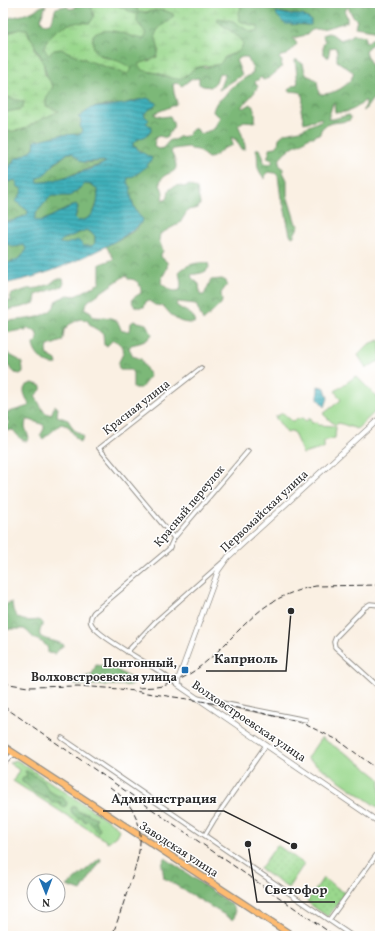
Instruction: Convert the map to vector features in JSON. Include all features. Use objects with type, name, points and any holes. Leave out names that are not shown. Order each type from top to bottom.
[{"type":"main road","name":"Заводская улица","points":[[3,746],[293,936]]},
{"type":"street","name":"Красная улица","points":[[174,538],[99,448],[201,368]]},
{"type":"street","name":"Первомайская улица","points":[[178,685],[181,669],[218,571],[228,557],[380,418]]},
{"type":"street","name":"Красный переулок","points":[[90,620],[94,612],[169,548],[174,538],[248,451]]},
{"type":"street","points":[[127,652],[155,622],[228,557]]},
{"type":"street","points":[[380,605],[370,604],[364,608],[336,637],[334,642],[335,647],[380,688]]},
{"type":"street","name":"Волховстроевская улица","points":[[90,620],[96,629],[127,652],[163,674],[380,822]]},
{"type":"street","points":[[196,697],[306,720]]},
{"type":"street","points":[[62,738],[352,936]]},
{"type":"street","points":[[205,835],[266,745]]},
{"type":"street","points":[[3,764],[15,754]]},
{"type":"street","points":[[329,920],[380,850]]},
{"type":"green space","points":[[77,3],[91,3],[94,17],[90,23],[76,23],[54,50],[61,49],[89,61],[127,74],[132,69],[95,51],[93,47],[93,35],[98,32],[114,30],[135,38],[142,27],[123,9],[113,3],[136,3],[136,5],[145,13],[160,10],[174,15],[159,28],[155,35],[159,50],[157,57],[138,64],[150,72],[164,76],[186,76],[194,69],[210,67],[224,58],[236,53],[242,47],[241,39],[217,21],[218,18],[233,21],[247,30],[254,32],[254,25],[243,23],[238,19],[241,8],[239,3],[299,3],[301,5],[310,3],[380,3],[380,31],[355,27],[357,20],[347,7],[345,12],[347,22],[312,30],[306,35],[293,38],[297,44],[287,55],[279,58],[282,61],[281,68],[269,78],[263,80],[261,77],[256,80],[255,83],[258,86],[254,93],[241,107],[244,108],[251,104],[255,115],[255,122],[244,121],[238,125],[244,140],[245,149],[242,150],[236,140],[231,137],[233,145],[224,148],[211,158],[208,158],[198,150],[188,147],[173,149],[171,152],[176,166],[175,170],[162,178],[160,186],[163,192],[162,199],[166,200],[169,190],[174,187],[190,185],[197,189],[200,204],[198,208],[188,210],[180,223],[160,234],[159,240],[163,251],[161,257],[167,262],[166,270],[161,283],[172,290],[180,290],[181,283],[179,272],[182,269],[196,263],[208,263],[209,267],[204,272],[191,275],[192,278],[199,284],[200,295],[204,295],[211,280],[222,279],[226,281],[227,285],[221,293],[221,304],[203,321],[196,304],[178,302],[176,305],[194,318],[196,321],[194,323],[179,321],[163,306],[155,305],[149,301],[146,301],[144,307],[133,305],[133,298],[141,293],[141,287],[136,281],[128,279],[126,275],[88,301],[84,308],[91,312],[92,316],[107,317],[117,321],[122,331],[130,331],[131,323],[134,321],[146,324],[152,334],[150,337],[143,342],[131,345],[129,348],[133,356],[141,359],[150,376],[141,388],[133,388],[133,373],[131,370],[120,370],[118,364],[123,353],[123,347],[113,340],[107,346],[104,345],[103,333],[91,326],[87,320],[80,319],[70,324],[64,330],[62,341],[48,346],[46,354],[56,360],[57,364],[49,363],[38,356],[33,344],[38,339],[36,331],[26,328],[26,331],[20,330],[3,333],[3,322],[42,316],[54,307],[57,300],[68,295],[75,296],[100,283],[100,264],[114,259],[106,246],[131,233],[140,225],[139,217],[126,182],[128,178],[136,175],[142,162],[143,153],[136,147],[133,147],[133,143],[149,134],[151,131],[149,125],[146,123],[145,114],[155,106],[143,100],[91,108],[86,111],[83,116],[80,126],[82,131],[81,134],[60,135],[35,141],[34,148],[25,155],[15,159],[3,175],[3,130],[26,128],[58,111],[46,106],[46,99],[53,86],[48,78],[42,59],[27,29],[12,31],[3,35],[3,19],[29,13],[41,6],[46,5],[41,18],[42,22],[45,24],[52,21],[56,8],[66,6],[70,9],[75,8]],"holes":[[[276,12],[305,16],[308,19],[308,25],[291,25]],[[242,57],[247,57],[253,69],[253,73],[235,85],[216,104],[213,112],[220,117],[214,129],[200,134],[197,129],[193,129],[186,136],[170,140],[163,148],[159,149],[154,147],[155,138],[159,136],[167,138],[173,128],[170,116],[162,117],[155,115],[155,113],[177,103],[173,84],[177,83],[182,86],[191,79],[199,78],[199,84],[211,87],[216,82],[219,73],[225,74],[219,90],[242,75],[236,60]]]},
{"type":"green space","points":[[91,3],[113,3],[137,15],[137,22],[146,33],[143,39],[112,31],[100,32],[93,35],[94,48],[96,52],[120,62],[132,69],[127,74],[89,61],[61,49],[54,50],[48,55],[44,48],[52,35],[60,28],[74,23],[90,23],[94,17]]},
{"type":"green space","points":[[136,3],[239,3],[241,8],[238,14],[240,21],[258,26],[258,30],[250,32],[233,21],[218,18],[217,21],[241,39],[243,43],[240,50],[224,58],[220,64],[197,68],[184,77],[177,79],[142,70],[138,64],[157,57],[159,50],[155,35],[159,28],[174,15],[161,10],[138,12]]},
{"type":"green space","points":[[20,29],[27,29],[29,36],[34,42],[35,49],[43,61],[45,74],[53,86],[46,99],[46,106],[59,111],[23,129],[4,131],[3,116],[7,112],[22,109],[24,102],[8,97],[3,92],[3,35]]},
{"type":"green space","points":[[328,33],[340,40],[354,34],[365,36],[365,42],[367,43],[371,39],[380,39],[380,59],[374,57],[375,46],[373,44],[368,47],[365,52],[371,64],[375,86],[380,86],[380,94],[372,100],[364,111],[366,101],[343,113],[335,112],[333,103],[328,119],[349,115],[351,118],[350,120],[327,124],[321,130],[320,134],[308,138],[293,146],[281,157],[279,164],[283,169],[287,180],[287,195],[296,224],[299,225],[293,237],[290,235],[284,206],[281,199],[278,176],[275,173],[268,172],[265,175],[265,179],[261,175],[258,167],[256,149],[260,149],[264,163],[271,164],[273,161],[271,158],[267,158],[270,151],[269,148],[276,147],[278,145],[279,138],[285,133],[300,130],[322,120],[321,118],[304,123],[301,110],[303,100],[302,95],[300,92],[289,91],[290,88],[298,83],[295,60],[303,64],[307,76],[317,81],[319,94],[330,93],[340,89],[352,78],[354,73],[337,61],[337,52],[335,47],[330,48],[328,58],[323,53],[323,45],[325,41],[322,35]]},
{"type":"green space","points":[[3,92],[8,97],[24,102],[22,109],[8,112],[3,116]]},
{"type":"green space","points":[[68,153],[72,153],[85,163],[107,162],[46,183],[38,182],[37,179]]},
{"type":"green space","points":[[3,180],[8,182],[15,180],[21,188],[22,192],[18,198],[28,211],[27,215],[12,221],[3,222]]},
{"type":"green space","points":[[85,184],[93,185],[98,191],[98,201],[95,212],[90,217],[78,221],[75,218],[78,207],[76,204],[42,221],[34,220],[36,213],[51,196],[70,196]]},
{"type":"green space","points":[[86,230],[95,236],[95,243],[92,246],[84,246],[79,242],[65,244],[58,243],[62,240]]},
{"type":"green space","points":[[3,232],[10,245],[24,245],[26,249],[25,253],[20,258],[3,265]]},
{"type":"green space","points":[[56,279],[63,279],[64,283],[62,286],[36,295],[35,303],[3,311],[3,301],[12,301],[10,297],[12,294],[27,289],[39,288],[50,284]]},
{"type":"green space","points":[[380,340],[380,362],[379,361],[366,368],[358,355],[369,344]]},
{"type":"green space","points":[[3,347],[9,354],[22,362],[23,372],[20,374],[15,373],[3,361]]},
{"type":"green space","points":[[356,376],[380,400],[380,407],[357,429],[339,423],[335,425],[323,414],[341,400],[335,391]]},
{"type":"green space","points":[[33,383],[41,386],[41,390],[35,396],[44,412],[51,415],[55,405],[58,408],[57,416],[68,420],[74,430],[83,436],[82,440],[79,442],[68,426],[61,424],[43,439],[40,436],[44,429],[44,425],[30,420],[26,420],[25,427],[29,438],[27,441],[21,439],[13,430],[3,431],[3,429],[9,424],[6,413],[29,406],[24,390],[25,387]]},
{"type":"green space","points":[[283,413],[292,421],[302,418],[306,421],[310,418],[312,423],[317,422],[318,425],[334,426],[336,427],[335,438],[324,441],[324,448],[303,454],[293,431],[287,433],[275,417]]},
{"type":"green space","points":[[12,603],[17,617],[29,621],[39,620],[42,623],[40,636],[64,645],[55,654],[48,653],[46,645],[34,638],[24,629],[10,629],[3,632],[3,606]]},
{"type":"green space","points":[[96,665],[112,667],[132,679],[134,682],[132,685],[74,685],[84,677],[92,675]]},
{"type":"green space","points":[[321,738],[355,759],[380,779],[380,809],[307,758]]},
{"type":"green space","points":[[16,760],[115,825],[119,830],[116,836],[108,842],[13,781],[19,770],[9,763]]},
{"type":"green space","points":[[25,771],[43,781],[49,791],[58,796],[62,796],[67,803],[66,806],[62,807],[60,802],[52,803],[48,797],[44,798],[33,792],[26,784],[22,782],[22,779],[27,775]]},
{"type":"green space","points":[[72,807],[75,807],[79,812],[86,813],[96,818],[95,822],[100,828],[99,831],[97,832],[88,820],[85,822],[82,818],[78,818],[72,813]]},
{"type":"green space","points":[[277,845],[304,864],[288,888],[260,869]]},
{"type":"green space","points":[[100,858],[101,860],[81,891],[67,886]]},
{"type":"green space","points":[[165,858],[231,904],[235,912],[233,920],[164,878],[162,865]]},
{"type":"green space","points":[[323,878],[345,893],[328,917],[307,902]]},
{"type":"water","points":[[276,12],[290,15],[302,15],[311,20],[311,25],[285,24],[277,16]]},
{"type":"water","points":[[147,98],[157,103],[154,107],[146,111],[144,115],[149,120],[146,123],[152,127],[151,131],[149,134],[133,143],[133,147],[136,147],[139,151],[152,158],[151,161],[142,170],[128,178],[127,182],[131,187],[131,195],[135,209],[143,219],[139,225],[116,241],[54,270],[19,281],[3,284],[3,265],[20,258],[25,253],[26,249],[24,245],[14,247],[7,244],[3,232],[3,222],[12,221],[27,215],[28,211],[16,201],[22,192],[15,180],[8,182],[3,180],[6,172],[15,159],[34,148],[35,141],[60,135],[81,134],[81,120],[78,117],[91,108],[124,104]],"holes":[[[68,153],[72,153],[82,162],[106,162],[72,175],[51,181],[38,182],[37,179]],[[85,184],[93,185],[98,191],[98,196],[92,215],[84,220],[78,221],[75,218],[78,207],[76,204],[42,221],[34,220],[36,213],[51,196],[70,196]],[[86,230],[95,236],[95,243],[92,246],[84,246],[78,240],[66,244],[59,243],[62,240]]]},
{"type":"water","points":[[318,386],[325,388],[328,398],[325,407],[318,399]]},
{"type":"railway","points":[[138,688],[156,687],[180,680],[204,664],[256,614],[269,604],[284,596],[316,586],[380,585]]},
{"type":"railway","points":[[3,683],[28,687],[78,686],[120,689],[201,701],[258,712],[302,723],[338,740],[380,771]]},
{"type":"railway","points":[[3,706],[335,936]]},
{"type":"railway","points":[[110,787],[123,798],[132,810],[138,821],[140,834],[140,846],[137,860],[112,936]]},
{"type":"place","name":"Каприоль","points":[[291,611]]},
{"type":"place","name":"Понтонный, Волховстроевская улица","points":[[185,670]]},
{"type":"place","name":"Светофор","points":[[248,844]]},
{"type":"place","name":"Администрация","points":[[294,846]]}]
